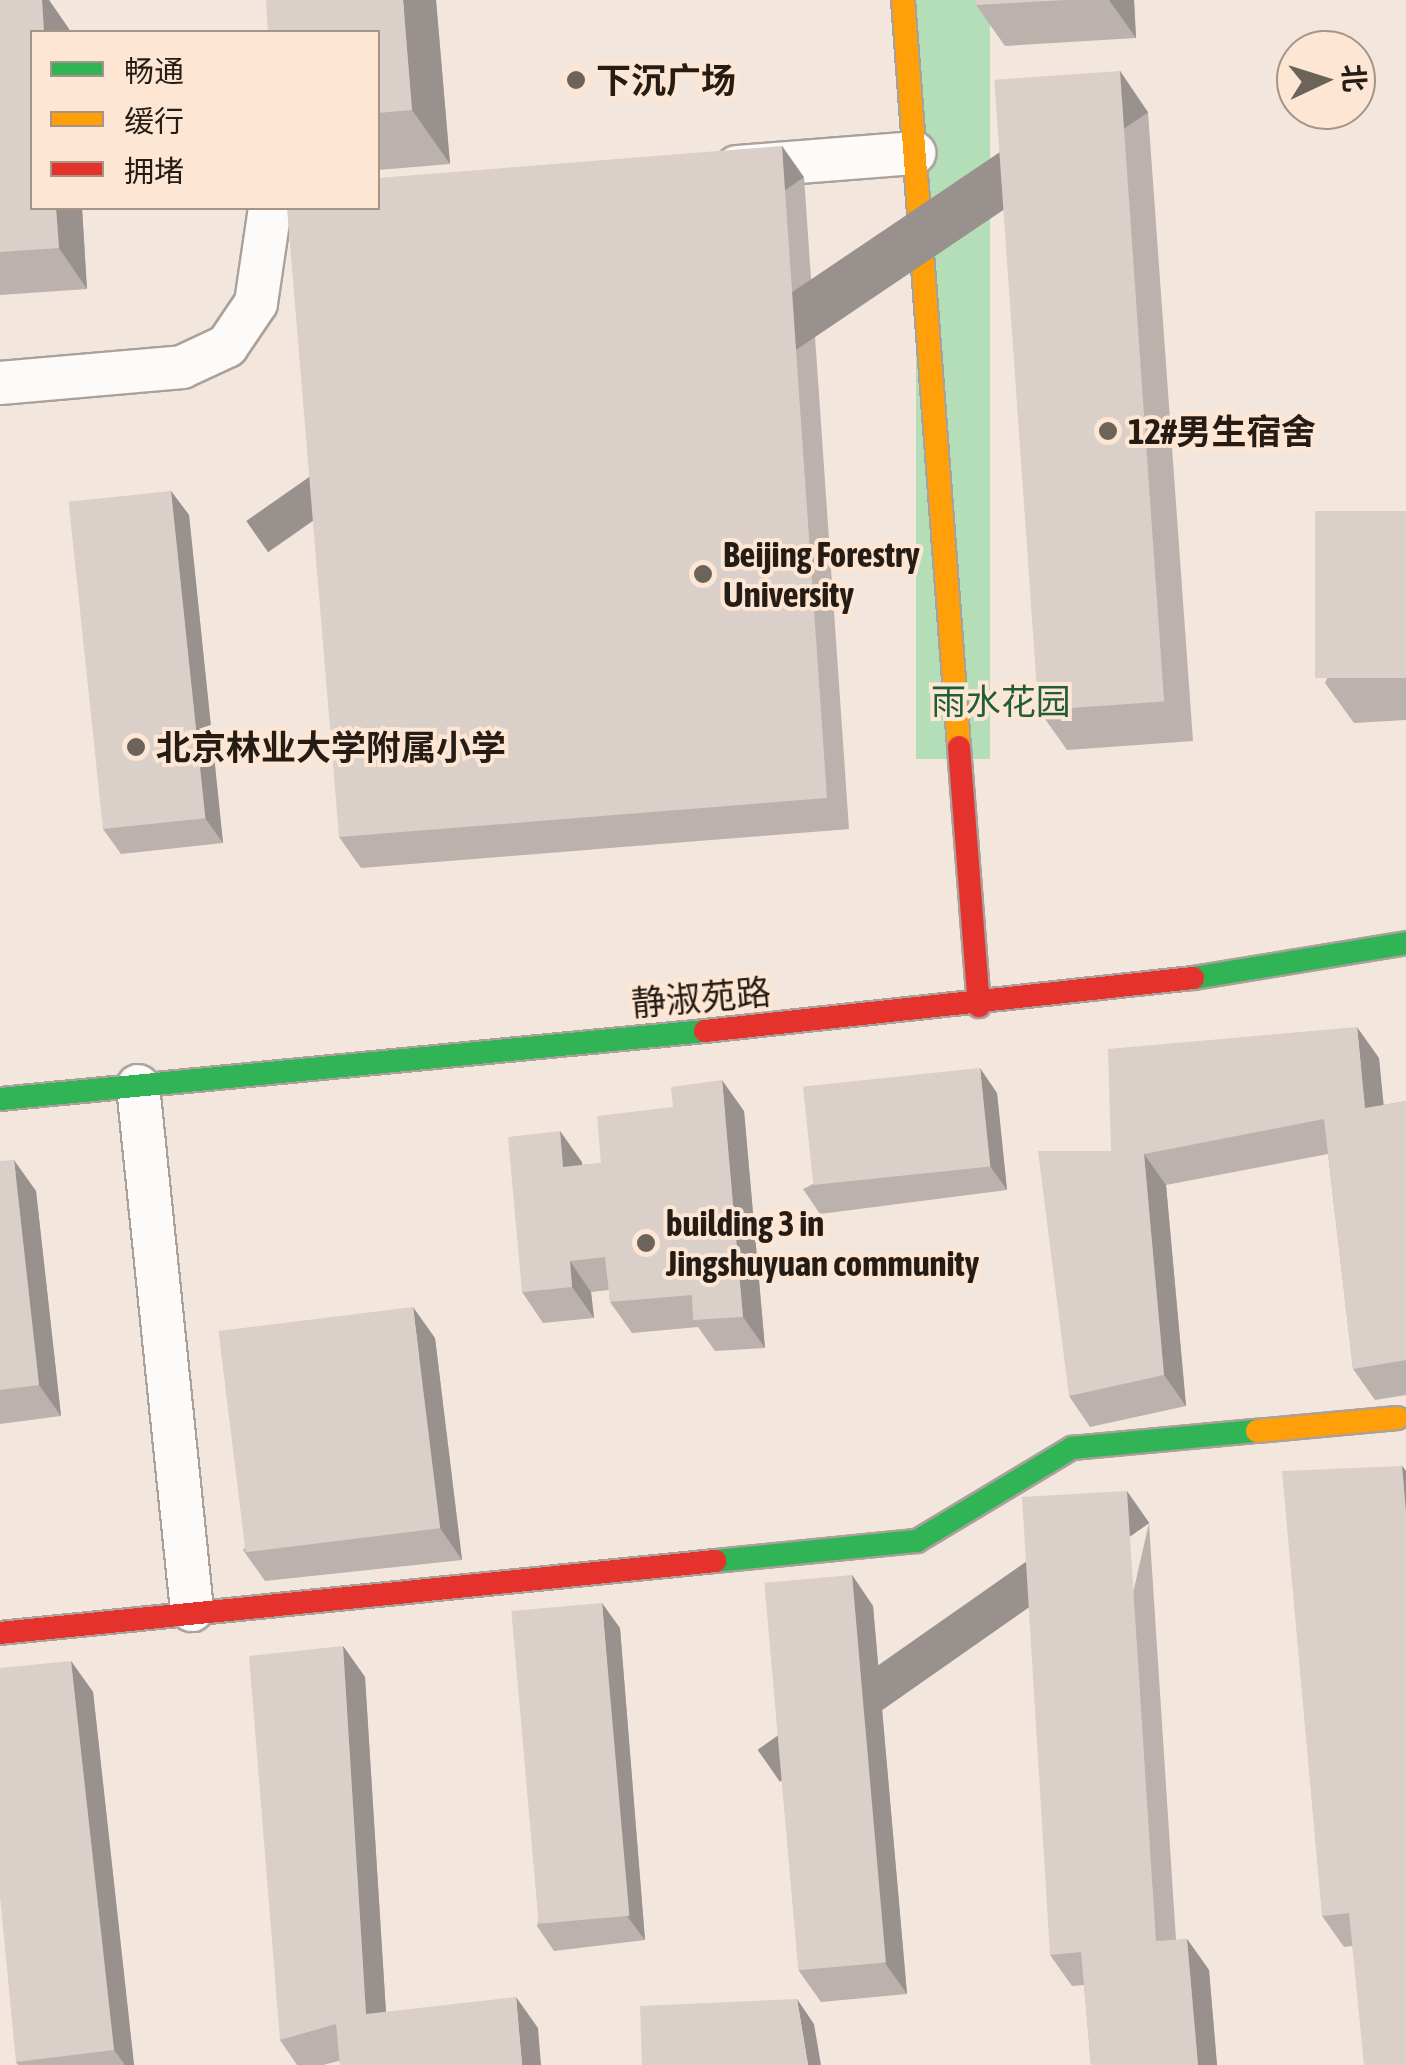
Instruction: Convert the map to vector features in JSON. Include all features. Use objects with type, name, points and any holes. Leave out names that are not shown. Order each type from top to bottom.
[{"type":"street","points":[[904,0],[979,1006]]},
{"type":"street","points":[[695,170],[914,153]]},
{"type":"street","points":[[0,383],[182,368],[227,346],[256,303],[270,210]]},
{"type":"street","name":"静淑苑路","points":[[0,1099],[979,1006],[1406,943]]},
{"type":"street","points":[[138,1086],[192,1610]]},
{"type":"street","points":[[0,1633],[192,1610],[916,1541],[1072,1448],[1397,1418]]},
{"type":"green space","name":"雨水花园","points":[[916,0],[990,0],[990,759],[916,759]]},
{"type":"building","points":[[0,0],[42,0],[44,30],[30,30],[30,210],[56,210],[59,248],[0,252]]},
{"type":"building","points":[[266,0],[403,0],[412,110],[380,113],[380,30],[268,30]]},
{"type":"building","points":[[976,0],[1067,0],[976,5]]},
{"type":"building","name":"12#男生宿舍","points":[[1120,71],[1164,701],[1038,710],[994,80]]},
{"type":"building","points":[[782,146],[827,798],[339,837],[287,210],[380,210],[380,178]]},
{"type":"building","points":[[171,491],[205,818],[103,829],[69,502]]},
{"type":"building","points":[[1315,511],[1406,511],[1406,678],[1315,678]]},
{"type":"building","points":[[1357,1027],[1365,1108],[1406,1101],[1406,1360],[1353,1369],[1324,1119],[1144,1154],[1164,1375],[1069,1396],[1038,1151],[1111,1151],[1108,1049]]},
{"type":"building","points":[[980,1068],[990,1166],[813,1185],[803,1087]]},
{"type":"building","name":"building 3 in Jingshuyuan community","points":[[722,1080],[743,1317],[693,1320],[692,1295],[610,1302],[605,1257],[570,1261],[572,1287],[522,1292],[508,1137],[560,1131],[563,1167],[601,1163],[597,1116],[673,1107],[671,1087]]},
{"type":"building","points":[[14,1160],[39,1385],[0,1390],[0,1161]]},
{"type":"building","points":[[413,1307],[440,1528],[246,1552],[218,1331]]},
{"type":"building","points":[[1402,1466],[1406,1513],[1406,2065],[1364,2065],[1349,1913],[1322,1916],[1282,1471]]},
{"type":"building","points":[[1127,1491],[1156,1941],[1187,1939],[1198,2065],[1091,2065],[1081,1952],[1050,1955],[1022,1497]]},
{"type":"building","points":[[852,1575],[886,1963],[798,1970],[764,1583]]},
{"type":"building","points":[[602,1603],[629,1916],[539,1924],[511,1611]]},
{"type":"building","points":[[343,1646],[366,2014],[516,1997],[522,2065],[340,2065],[336,2024],[280,2040],[249,1656]]},
{"type":"building","points":[[71,1661],[114,2050],[16,2062],[0,1896],[0,1668]]},
{"type":"building","points":[[797,1999],[808,2065],[642,2065],[640,2006]]},
{"type":"traffic: fast","points":[[1193,978],[1406,943]]},
{"type":"traffic: fast","points":[[0,1099],[705,1031]]},
{"type":"traffic: fast","points":[[715,1561],[917,1541],[1072,1448],[1257,1431]]},
{"type":"traffic: slow","points":[[903,0],[959,747]]},
{"type":"traffic: slow","points":[[1257,1431],[1397,1418]]},
{"type":"traffic: jam","points":[[959,747],[979,1006]]},
{"type":"traffic: jam","points":[[705,1031],[1193,978]]},
{"type":"traffic: jam","points":[[0,1633],[715,1561]]},
{"type":"place","name":"下沉广场","points":[[576,80]]},
{"type":"place","name":"12#男生宿舍","points":[[1108,431]]},
{"type":"place","name":"Beijing Forestry University","points":[[703,574]]},
{"type":"place","name":"北京林业大学附属小学","points":[[136,747]]},
{"type":"place","name":"building 3 in Jingshuyuan community","points":[[646,1243]]}]
